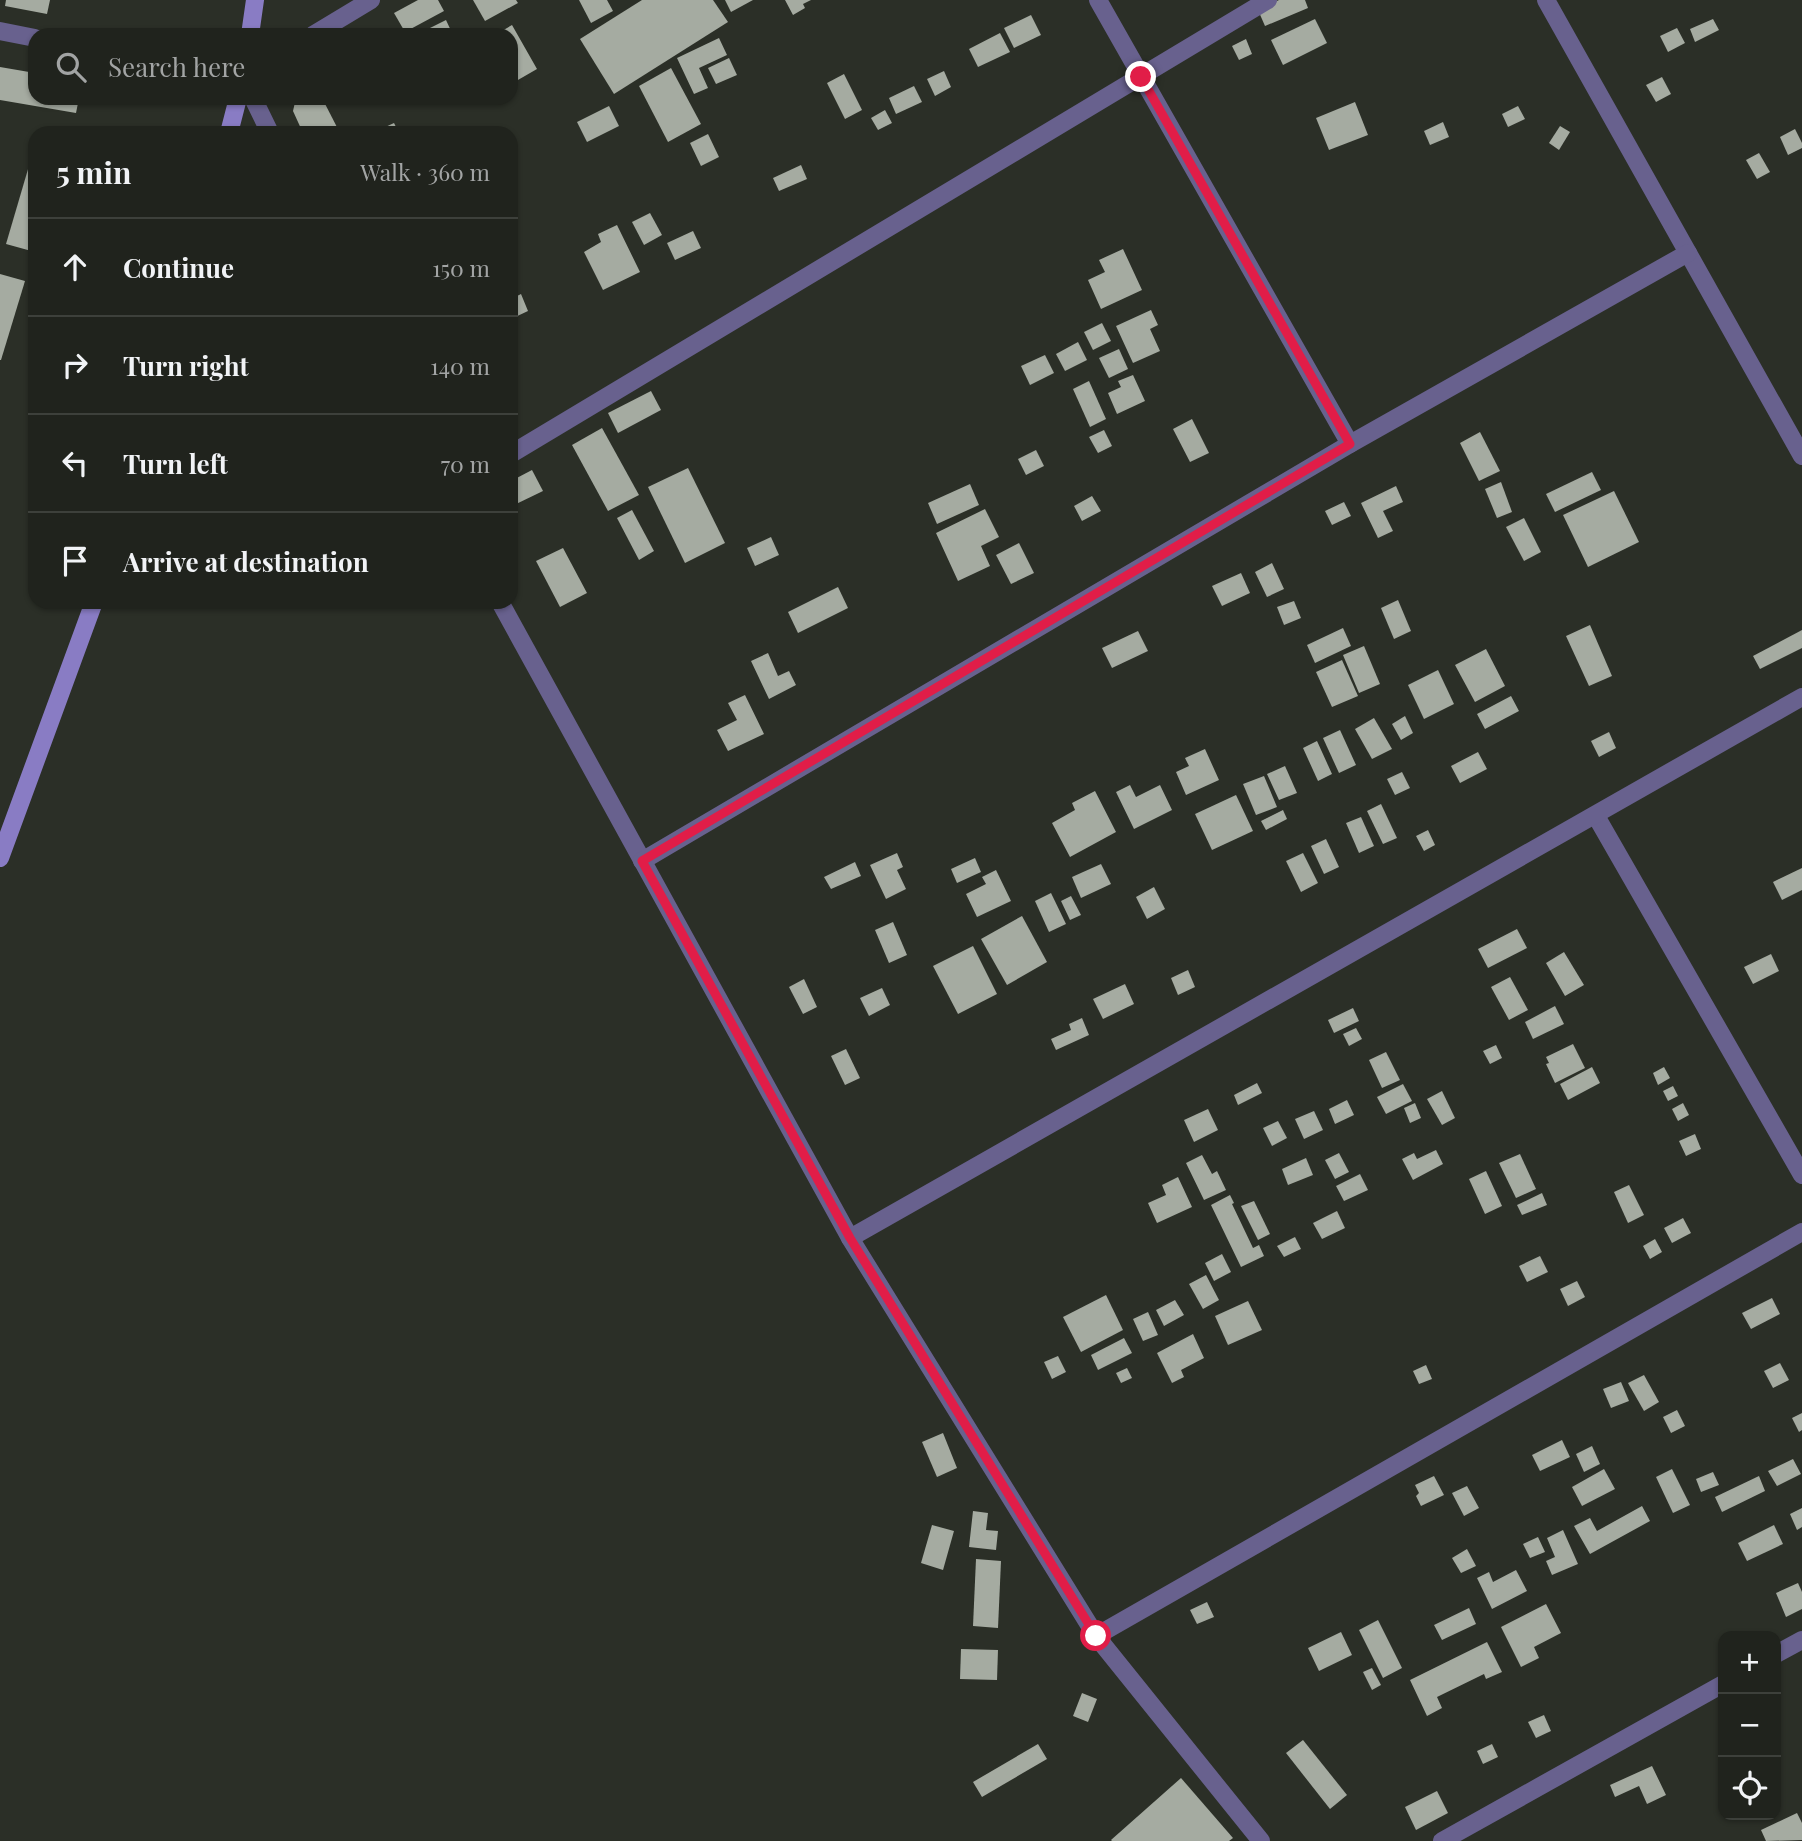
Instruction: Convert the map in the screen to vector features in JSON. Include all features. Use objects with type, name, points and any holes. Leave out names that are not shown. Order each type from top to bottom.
[{"type":"main road","points":[[251,28],[255,0]]},
{"type":"main road","points":[[231,126],[236,105]]},
{"type":"main road","points":[[0,858],[91,609]]},
{"type":"street","points":[[325,28],[371,0]]},
{"type":"street","points":[[1098,0],[1350,444]]},
{"type":"street","points":[[518,450],[1268,0]]},
{"type":"street","points":[[1546,0],[1802,456]]},
{"type":"street","points":[[0,32],[28,37]]},
{"type":"street","points":[[256,105],[267,126]]},
{"type":"street","points":[[642,861],[1350,444],[1688,253]]},
{"type":"street","points":[[504,609],[850,1238],[1096,1636],[1261,1841]]},
{"type":"street","points":[[850,1238],[1802,697]]},
{"type":"street","points":[[1596,816],[1802,1175]]},
{"type":"street","points":[[1096,1636],[1802,1232]]},
{"type":"street","points":[[1781,1651],[1802,1640]]},
{"type":"street","points":[[1442,1841],[1718,1687]]},
{"type":"building","points":[[6,0],[50,0],[47,14],[5,6]]},
{"type":"building","points":[[418,0],[438,0],[444,11],[412,28],[403,28],[394,13]]},
{"type":"building","points":[[473,0],[516,0],[518,3],[485,21]]},
{"type":"building","points":[[579,0],[607,0],[613,11],[591,23]]},
{"type":"building","points":[[642,0],[713,0],[728,22],[614,94],[580,39]]},
{"type":"building","points":[[725,0],[753,0],[731,12]]},
{"type":"building","points":[[785,0],[811,0],[803,4],[805,8],[793,15]]},
{"type":"building","points":[[1279,0],[1305,0],[1308,8],[1265,26],[1258,10]]},
{"type":"building","points":[[1031,15],[1041,35],[1014,48],[1004,28]]},
{"type":"building","points":[[1315,19],[1327,43],[1283,65],[1271,40]]},
{"type":"building","points":[[1713,19],[1719,30],[1695,42],[1690,29]]},
{"type":"building","points":[[446,20],[450,28],[430,28]]},
{"type":"building","points":[[1677,28],[1685,43],[1668,52],[1660,36]]},
{"type":"building","points":[[1000,33],[1010,52],[978,67],[969,49]]},
{"type":"building","points":[[518,36],[537,69],[518,80]]},
{"type":"building","points":[[719,38],[727,55],[699,68],[708,88],[694,94],[677,58]]},
{"type":"building","points":[[1246,39],[1252,54],[1239,60],[1232,46]]},
{"type":"building","points":[[729,58],[737,75],[716,84],[708,68]]},
{"type":"building","points":[[0,67],[28,72],[28,105],[0,100]]},
{"type":"building","points":[[671,68],[701,124],[668,142],[639,86]]},
{"type":"building","points":[[944,71],[951,87],[935,96],[927,79]]},
{"type":"building","points":[[844,74],[862,110],[845,119],[827,83]]},
{"type":"building","points":[[1662,77],[1671,94],[1656,102],[1646,85]]},
{"type":"building","points":[[914,86],[922,102],[896,114],[889,98]]},
{"type":"building","points":[[1355,102],[1368,135],[1329,150],[1316,118]]},
{"type":"building","points":[[29,105],[78,105],[76,113]]},
{"type":"building","points":[[294,105],[326,105],[336,126],[300,126],[293,111]]},
{"type":"building","points":[[609,106],[619,126],[587,142],[577,122]]},
{"type":"building","points":[[1518,106],[1525,119],[1508,127],[1502,114]]},
{"type":"building","points":[[885,110],[892,123],[878,130],[871,118]]},
{"type":"building","points":[[1443,122],[1449,137],[1430,145],[1424,131]]},
{"type":"building","points":[[1560,126],[1570,132],[1559,150],[1549,143]]},
{"type":"building","points":[[1795,129],[1802,148],[1788,155],[1780,137]]},
{"type":"building","points":[[708,134],[719,157],[701,166],[690,143]]},
{"type":"building","points":[[1759,153],[1770,172],[1757,179],[1746,160]]},
{"type":"building","points":[[801,165],[807,179],[779,191],[773,178]]},
{"type":"building","points":[[28,169],[28,250],[6,244]]},
{"type":"building","points":[[650,213],[662,235],[644,245],[632,222]]},
{"type":"building","points":[[617,225],[640,272],[603,290],[584,252],[601,242],[598,234]]},
{"type":"building","points":[[693,231],[701,248],[675,260],[667,243]]},
{"type":"building","points":[[1123,249],[1142,290],[1101,309],[1088,280],[1105,272],[1099,260]]},
{"type":"building","points":[[0,274],[25,281],[1,360],[0,360]]},
{"type":"building","points":[[521,294],[528,311],[518,316],[518,296]]},
{"type":"building","points":[[1151,310],[1158,325],[1150,329],[1160,351],[1133,363],[1116,326]]},
{"type":"building","points":[[1102,323],[1111,341],[1093,350],[1084,332]]},
{"type":"building","points":[[1078,342],[1087,360],[1065,371],[1056,354]]},
{"type":"building","points":[[1119,349],[1128,369],[1109,378],[1099,358]]},
{"type":"building","points":[[1045,355],[1054,373],[1030,385],[1021,366]]},
{"type":"building","points":[[1133,375],[1145,401],[1117,414],[1108,393],[1121,387],[1118,381]]},
{"type":"building","points":[[1089,381],[1106,419],[1090,427],[1073,389]]},
{"type":"building","points":[[651,391],[661,410],[618,433],[608,413]]},
{"type":"building","points":[[1192,419],[1209,453],[1190,462],[1173,429]]},
{"type":"building","points":[[602,428],[639,495],[608,511],[572,445]]},
{"type":"building","points":[[1104,430],[1112,446],[1098,453],[1089,437]]},
{"type":"building","points":[[1480,432],[1500,471],[1479,481],[1460,443]]},
{"type":"building","points":[[1036,450],[1044,466],[1026,475],[1018,459]]},
{"type":"building","points":[[688,468],[725,543],[685,563],[648,487]]},
{"type":"building","points":[[532,470],[543,491],[518,503],[518,477]]},
{"type":"building","points":[[1592,472],[1601,490],[1555,512],[1546,494]]},
{"type":"building","points":[[1501,482],[1512,512],[1497,518],[1485,489]]},
{"type":"building","points":[[970,484],[979,505],[937,524],[928,503]]},
{"type":"building","points":[[1396,486],[1403,502],[1383,511],[1393,531],[1378,538],[1361,503]]},
{"type":"building","points":[[1614,491],[1639,542],[1588,567],[1563,515]]},
{"type":"building","points":[[1092,496],[1101,511],[1082,521],[1074,506]]},
{"type":"building","points":[[1344,502],[1351,516],[1332,525],[1325,511]]},
{"type":"building","points":[[985,509],[999,537],[981,546],[990,566],[958,581],[936,533]]},
{"type":"building","points":[[632,510],[654,551],[639,560],[617,518]]},
{"type":"building","points":[[1524,518],[1541,552],[1524,561],[1506,527]]},
{"type":"building","points":[[771,537],[779,555],[755,566],[747,548]]},
{"type":"building","points":[[1019,543],[1034,573],[1011,584],[996,555]]},
{"type":"building","points":[[563,548],[587,593],[560,607],[536,561]]},
{"type":"building","points":[[1272,563],[1284,589],[1267,597],[1255,572]]},
{"type":"building","points":[[1241,573],[1250,593],[1222,606],[1212,586]]},
{"type":"building","points":[[838,587],[848,608],[798,633],[788,612]]},
{"type":"building","points":[[1398,600],[1411,631],[1394,639],[1381,608]]},
{"type":"building","points":[[1294,601],[1301,618],[1284,625],[1277,607]]},
{"type":"building","points":[[1590,625],[1612,676],[1589,686],[1566,636]]},
{"type":"building","points":[[1343,628],[1351,646],[1315,663],[1307,645]]},
{"type":"building","points":[[1802,630],[1802,648],[1760,669],[1753,656]]},
{"type":"building","points":[[1138,631],[1148,651],[1112,668],[1102,648]]},
{"type":"building","points":[[1364,646],[1380,684],[1359,693],[1343,655]]},
{"type":"building","points":[[1486,649],[1505,686],[1475,702],[1455,665]]},
{"type":"building","points":[[768,653],[778,676],[789,671],[796,685],[769,699],[751,661]]},
{"type":"building","points":[[1342,660],[1358,696],[1332,707],[1316,672]]},
{"type":"building","points":[[1438,670],[1454,704],[1424,719],[1408,685]]},
{"type":"building","points":[[745,695],[764,734],[728,751],[717,730],[737,720],[728,703]]},
{"type":"building","points":[[1511,696],[1519,711],[1485,729],[1477,714]]},
{"type":"building","points":[[1405,716],[1413,733],[1401,740],[1392,724]]},
{"type":"building","points":[[1374,718],[1392,749],[1372,759],[1355,729]]},
{"type":"building","points":[[1340,730],[1356,765],[1339,773],[1323,738]]},
{"type":"building","points":[[1609,732],[1616,748],[1599,757],[1591,741]]},
{"type":"building","points":[[1317,741],[1332,774],[1318,781],[1303,748]]},
{"type":"building","points":[[1205,749],[1219,780],[1186,795],[1176,772],[1189,766],[1185,758]]},
{"type":"building","points":[[1478,752],[1487,769],[1460,783],[1451,766]]},
{"type":"building","points":[[1285,766],[1297,793],[1279,800],[1267,774]]},
{"type":"building","points":[[1402,772],[1410,788],[1395,795],[1387,779]]},
{"type":"building","points":[[1264,776],[1277,807],[1256,815],[1243,784]]},
{"type":"building","points":[[1130,785],[1136,797],[1160,785],[1172,810],[1134,829],[1116,792]]},
{"type":"building","points":[[1095,791],[1116,832],[1070,857],[1052,823],[1075,810],[1072,803]]},
{"type":"building","points":[[1236,795],[1253,831],[1212,850],[1195,814]]},
{"type":"building","points":[[1381,804],[1397,838],[1383,844],[1367,811]]},
{"type":"building","points":[[1283,810],[1287,819],[1266,830],[1261,821]]},
{"type":"building","points":[[1361,817],[1374,846],[1359,853],[1346,823]]},
{"type":"building","points":[[1428,830],[1435,845],[1424,851],[1416,836]]},
{"type":"building","points":[[1326,839],[1339,867],[1324,874],[1311,846]]},
{"type":"building","points":[[897,853],[903,867],[897,870],[906,889],[886,899],[870,865]]},
{"type":"building","points":[[1303,853],[1318,883],[1301,892],[1286,861]]},
{"type":"building","points":[[975,858],[981,872],[957,883],[951,869]]},
{"type":"building","points":[[855,862],[861,876],[831,889],[824,877]]},
{"type":"building","points":[[1101,864],[1111,884],[1081,898],[1072,877]]},
{"type":"building","points":[[1802,868],[1802,890],[1782,900],[1773,882]]},
{"type":"building","points":[[996,870],[1011,901],[977,917],[966,894],[986,884],[982,877]]},
{"type":"building","points":[[1154,887],[1165,909],[1147,919],[1136,897]]},
{"type":"building","points":[[1051,893],[1066,924],[1049,932],[1035,901]]},
{"type":"building","points":[[1071,896],[1081,915],[1070,920],[1061,901]]},
{"type":"building","points":[[1022,916],[1047,962],[1007,985],[981,939]]},
{"type":"building","points":[[893,922],[907,955],[889,963],[875,930]]},
{"type":"building","points":[[1517,929],[1527,948],[1488,968],[1478,949]]},
{"type":"building","points":[[973,946],[997,994],[958,1014],[933,966]]},
{"type":"building","points":[[1564,952],[1584,985],[1565,996],[1546,963]]},
{"type":"building","points":[[1771,954],[1779,971],[1753,984],[1744,967]]},
{"type":"building","points":[[1188,970],[1195,987],[1178,995],[1171,978]]},
{"type":"building","points":[[1510,977],[1528,1010],[1509,1020],[1491,987]]},
{"type":"building","points":[[804,979],[817,1007],[803,1014],[789,987]]},
{"type":"building","points":[[1125,984],[1134,1004],[1103,1019],[1093,999]]},
{"type":"building","points":[[882,988],[890,1005],[869,1016],[860,998]]},
{"type":"building","points":[[1555,1006],[1564,1024],[1533,1039],[1525,1022]]},
{"type":"building","points":[[1353,1008],[1359,1021],[1334,1033],[1328,1020]]},
{"type":"building","points":[[1082,1018],[1089,1035],[1056,1050],[1051,1039],[1071,1030],[1069,1024]]},
{"type":"building","points":[[1356,1028],[1362,1039],[1349,1046],[1343,1034]]},
{"type":"building","points":[[1573,1044],[1585,1068],[1555,1083],[1546,1064],[1549,1063],[1546,1057]]},
{"type":"building","points":[[1496,1045],[1502,1058],[1490,1064],[1483,1051]]},
{"type":"building","points":[[846,1049],[860,1078],[845,1085],[831,1056]]},
{"type":"building","points":[[1386,1052],[1400,1080],[1382,1088],[1369,1060]]},
{"type":"building","points":[[1592,1067],[1600,1083],[1568,1100],[1560,1084]]},
{"type":"building","points":[[1664,1067],[1670,1078],[1658,1085],[1653,1073]]},
{"type":"building","points":[[1257,1083],[1262,1093],[1238,1105],[1234,1095]]},
{"type":"building","points":[[1403,1084],[1412,1101],[1386,1114],[1377,1097]]},
{"type":"building","points":[[1673,1086],[1678,1096],[1668,1101],[1663,1091]]},
{"type":"building","points":[[1442,1091],[1455,1118],[1442,1125],[1427,1099]]},
{"type":"building","points":[[1347,1100],[1354,1115],[1335,1124],[1329,1109]]},
{"type":"building","points":[[1415,1103],[1421,1118],[1410,1123],[1404,1108]]},
{"type":"building","points":[[1683,1103],[1689,1115],[1678,1121],[1672,1109]]},
{"type":"building","points":[[1208,1109],[1218,1130],[1194,1142],[1184,1120]]},
{"type":"building","points":[[1314,1111],[1323,1130],[1304,1139],[1295,1119]]},
{"type":"building","points":[[1278,1121],[1287,1138],[1272,1146],[1263,1128]]},
{"type":"building","points":[[1695,1134],[1701,1149],[1686,1156],[1679,1141]]},
{"type":"building","points":[[1436,1150],[1443,1164],[1413,1180],[1402,1159],[1414,1153],[1417,1159]]},
{"type":"building","points":[[1339,1153],[1349,1172],[1335,1179],[1325,1160]]},
{"type":"building","points":[[1520,1154],[1536,1189],[1516,1198],[1499,1163]]},
{"type":"building","points":[[1202,1155],[1212,1174],[1217,1171],[1226,1190],[1204,1200],[1186,1163]]},
{"type":"building","points":[[1306,1158],[1313,1175],[1288,1185],[1282,1169]]},
{"type":"building","points":[[1486,1171],[1502,1206],[1485,1214],[1469,1179]]},
{"type":"building","points":[[1360,1174],[1368,1190],[1344,1201],[1336,1186]]},
{"type":"building","points":[[1178,1177],[1192,1207],[1157,1223],[1148,1203],[1166,1195],[1162,1185]]},
{"type":"building","points":[[1629,1185],[1644,1215],[1628,1223],[1614,1192]]},
{"type":"building","points":[[1542,1193],[1547,1205],[1522,1215],[1517,1205]]},
{"type":"building","points":[[1230,1195],[1253,1248],[1259,1245],[1264,1256],[1241,1267],[1211,1205]]},
{"type":"building","points":[[1254,1201],[1270,1234],[1258,1240],[1241,1206]]},
{"type":"building","points":[[1337,1211],[1345,1228],[1322,1239],[1313,1223]]},
{"type":"building","points":[[1683,1218],[1691,1233],[1672,1243],[1664,1228]]},
{"type":"building","points":[[1295,1237],[1301,1249],[1284,1257],[1277,1246]]},
{"type":"building","points":[[1655,1239],[1662,1252],[1650,1259],[1643,1246]]},
{"type":"building","points":[[1222,1254],[1231,1272],[1214,1281],[1205,1263]]},
{"type":"building","points":[[1540,1256],[1548,1272],[1527,1282],[1519,1266]]},
{"type":"building","points":[[1206,1275],[1219,1300],[1203,1309],[1189,1284]]},
{"type":"building","points":[[1577,1281],[1585,1297],[1568,1306],[1560,1289]]},
{"type":"building","points":[[1106,1295],[1123,1330],[1081,1352],[1063,1317]]},
{"type":"building","points":[[1772,1298],[1780,1314],[1751,1329],[1742,1313]]},
{"type":"building","points":[[1175,1300],[1184,1315],[1164,1326],[1156,1310]]},
{"type":"building","points":[[1248,1301],[1262,1330],[1228,1345],[1215,1316]]},
{"type":"building","points":[[1148,1312],[1158,1335],[1143,1341],[1133,1319]]},
{"type":"building","points":[[1193,1334],[1204,1358],[1181,1370],[1184,1377],[1172,1383],[1157,1353]]},
{"type":"building","points":[[1124,1338],[1132,1353],[1098,1370],[1091,1355]]},
{"type":"building","points":[[1058,1356],[1066,1372],[1052,1379],[1044,1362]]},
{"type":"building","points":[[1780,1363],[1789,1380],[1773,1388],[1764,1371]]},
{"type":"building","points":[[1426,1365],[1432,1379],[1419,1384],[1413,1371]]},
{"type":"building","points":[[1127,1368],[1132,1378],[1121,1383],[1116,1373]]},
{"type":"building","points":[[1644,1375],[1659,1402],[1644,1411],[1628,1383]]},
{"type":"building","points":[[1621,1382],[1629,1401],[1611,1408],[1603,1389]]},
{"type":"building","points":[[1677,1410],[1685,1426],[1671,1433],[1663,1417]]},
{"type":"building","points":[[1802,1413],[1802,1430],[1799,1432],[1792,1418]]},
{"type":"building","points":[[943,1433],[957,1468],[937,1477],[922,1442]]},
{"type":"building","points":[[1562,1440],[1570,1457],[1540,1471],[1532,1455]]},
{"type":"building","points":[[1592,1446],[1600,1464],[1584,1472],[1576,1454]]},
{"type":"building","points":[[1793,1459],[1801,1474],[1777,1486],[1768,1471]]},
{"type":"building","points":[[1604,1469],[1615,1489],[1582,1506],[1572,1487]]},
{"type":"building","points":[[1672,1469],[1690,1505],[1673,1513],[1656,1477]]},
{"type":"building","points":[[1713,1472],[1719,1485],[1701,1492],[1696,1479]]},
{"type":"building","points":[[1434,1476],[1444,1495],[1421,1506],[1415,1485]]},
{"type":"building","points":[[1759,1476],[1765,1491],[1722,1512],[1715,1497]]},
{"type":"building","points":[[1467,1486],[1479,1508],[1464,1516],[1452,1493]]},
{"type":"building","points":[[1642,1506],[1650,1521],[1590,1554],[1574,1526],[1590,1518],[1597,1531]]},
{"type":"building","points":[[1802,1508],[1802,1527],[1797,1530],[1790,1514]]},
{"type":"building","points":[[973,1511],[988,1513],[986,1530],[998,1531],[996,1550],[969,1547]]},
{"type":"building","points":[[932,1525],[954,1531],[943,1570],[921,1563]]},
{"type":"building","points":[[1774,1525],[1783,1544],[1747,1561],[1738,1543]]},
{"type":"building","points":[[1563,1530],[1578,1564],[1552,1575],[1546,1561],[1555,1557],[1547,1538]]},
{"type":"building","points":[[1538,1537],[1545,1552],[1530,1558],[1523,1544]]},
{"type":"building","points":[[1467,1549],[1476,1566],[1461,1573],[1452,1558]]},
{"type":"building","points":[[976,1559],[1001,1561],[998,1628],[973,1626]]},
{"type":"building","points":[[1516,1570],[1527,1591],[1492,1609],[1477,1578],[1489,1572],[1493,1582]]},
{"type":"building","points":[[1798,1583],[1802,1592],[1802,1609],[1786,1617],[1776,1593]]},
{"type":"building","points":[[1207,1602],[1214,1617],[1197,1624],[1190,1610]]},
{"type":"building","points":[[1546,1604],[1561,1633],[1534,1647],[1539,1658],[1521,1667],[1501,1627]]},
{"type":"building","points":[[1469,1608],[1476,1624],[1442,1640],[1434,1625]]},
{"type":"building","points":[[1378,1620],[1402,1668],[1383,1678],[1359,1630]]},
{"type":"building","points":[[1341,1632],[1352,1655],[1319,1671],[1308,1648]]},
{"type":"building","points":[[1487,1642],[1502,1672],[1486,1679],[1484,1674],[1437,1697],[1442,1708],[1427,1716],[1410,1680]]},
{"type":"building","points":[[961,1649],[998,1650],[997,1680],[960,1679]]},
{"type":"building","points":[[1372,1668],[1381,1685],[1372,1690],[1363,1672]]},
{"type":"building","points":[[1082,1693],[1097,1699],[1088,1722],[1073,1716]]},
{"type":"building","points":[[1544,1715],[1551,1731],[1536,1738],[1528,1722]]},
{"type":"building","points":[[1303,1740],[1347,1795],[1330,1809],[1286,1753]]},
{"type":"building","points":[[1038,1744],[1047,1759],[982,1797],[973,1782]]},
{"type":"building","points":[[1492,1744],[1498,1757],[1483,1764],[1477,1751]]},
{"type":"building","points":[[1652,1766],[1666,1795],[1647,1804],[1639,1786],[1615,1797],[1610,1785]]},
{"type":"building","points":[[1181,1778],[1233,1838],[1229,1841],[1111,1840]]},
{"type":"building","points":[[1437,1791],[1448,1813],[1416,1830],[1405,1807]]},
{"type":"building","points":[[1797,1813],[1802,1823],[1802,1840],[1766,1841],[1761,1830]]},
{"type":"route","points":[[1096,1636],[850,1238],[642,861],[1350,444],[1141,77]]}]
